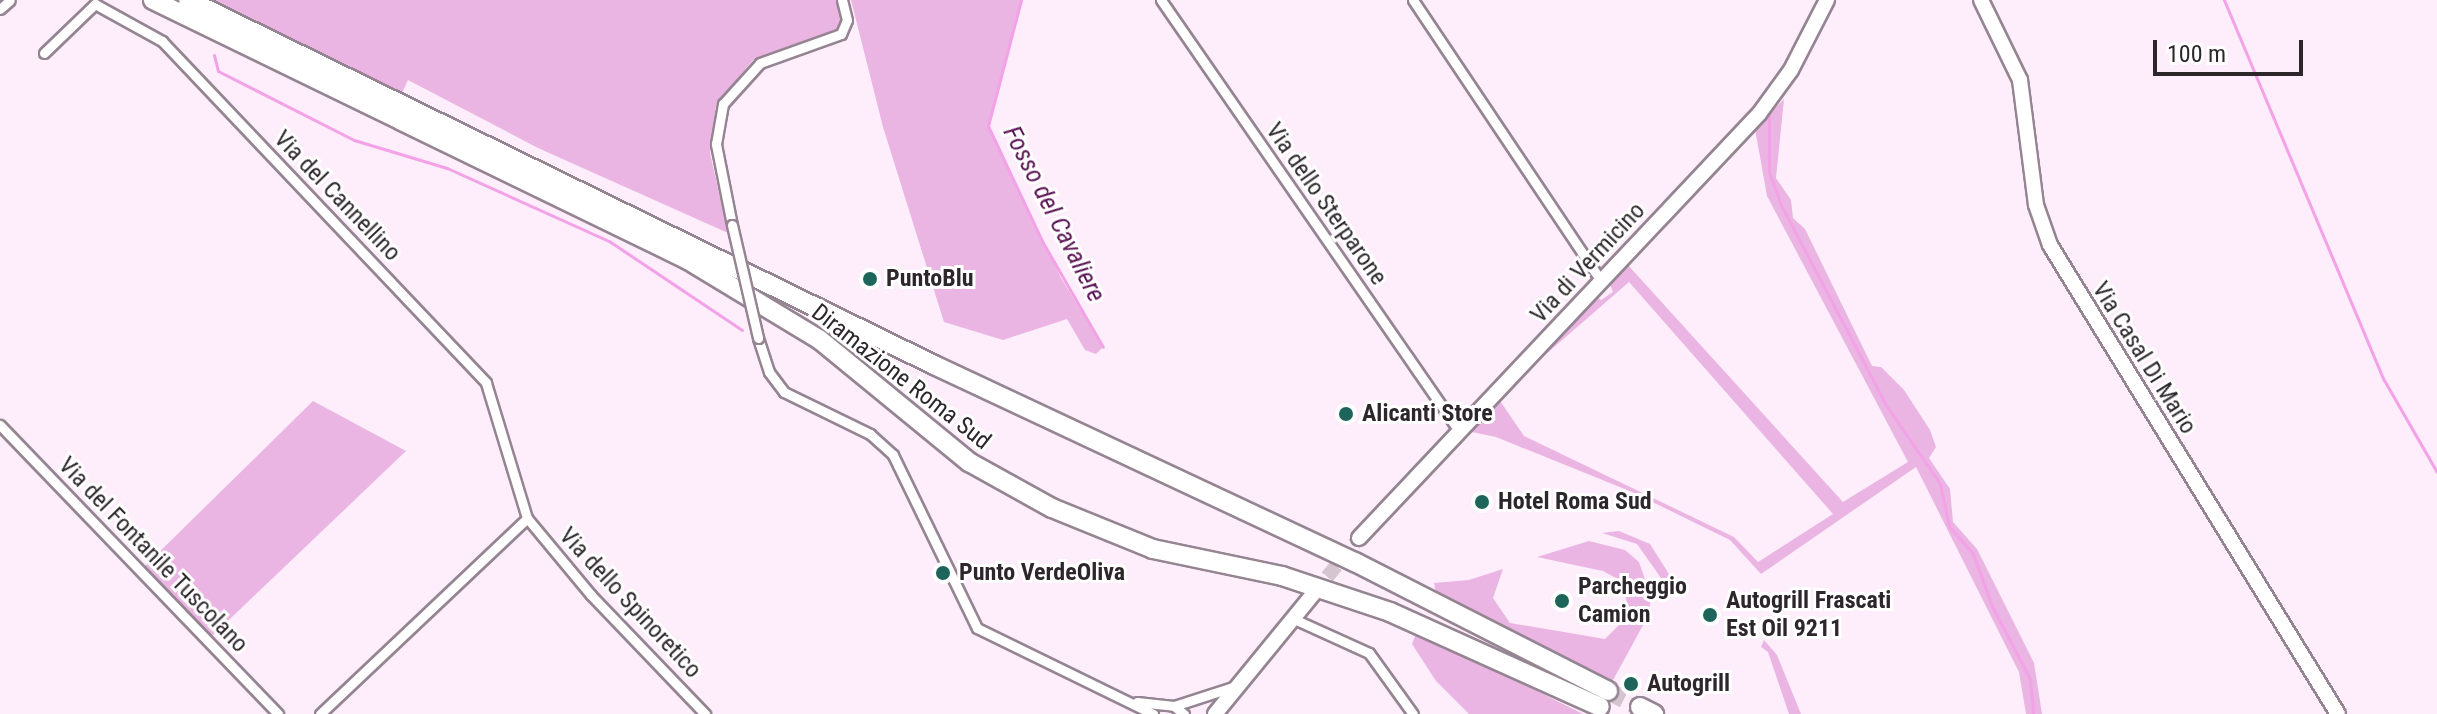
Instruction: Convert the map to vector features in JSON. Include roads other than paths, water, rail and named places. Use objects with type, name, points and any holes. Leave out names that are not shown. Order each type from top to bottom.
[{"type":"highway","name":"Diramazione Roma Sud","points":[[153,0],[688,260],[820,340],[960,456],[1052,508],[1153,549],[1282,576],[1405,618],[1604,699],[1348,559],[934,365],[188,0]]},
{"type":"main road","name":"Via di Vermicino","points":[[1359,538],[1770,101],[1827,0]]},
{"type":"main road","name":"Via Casal Di Mario","points":[[1981,0],[2020,80],[2036,205],[2050,245],[2338,714]]},
{"type":"main road","points":[[1215,714],[1314,593]]},
{"type":"street","points":[[0,9],[10,0]]},
{"type":"street","points":[[842,0],[847,20],[841,34],[760,63],[723,104],[716,144],[732,225],[767,367],[784,392],[870,434],[897,460],[977,628],[1002,645],[1137,702],[1153,714]]},
{"type":"street","name":"Via dello Sterparone","points":[[1161,0],[1459,431]]},
{"type":"street","points":[[1413,0],[1601,281]]},
{"type":"street","name":"Via del Cannellino","points":[[44,53],[90,2],[162,41],[483,378],[494,399],[527,518]]},
{"type":"street","name":"Via del Fontanile Tuscolano","points":[[0,425],[278,714]]},
{"type":"street","points":[[320,714],[527,518]]},
{"type":"street","name":"Via dello Spinoretico","points":[[527,518],[600,604],[705,714]]},
{"type":"street","points":[[1294,619],[1369,653],[1413,714]]},
{"type":"street","points":[[1137,702],[1174,706],[1240,685]]},
{"type":"street","points":[[1174,706],[1184,714]]},
{"type":"waterway","name":"Fosso del Cavaliere","points":[[1021,0],[988,126],[1042,241],[1103,347]]},
{"type":"waterway","points":[[2224,0],[2384,380],[2437,472]]},
{"type":"waterway","points":[[214,55],[218,71],[354,140],[447,168],[609,241],[742,330]]},
{"type":"waterway","points":[[1769,115],[1769,172],[1780,203],[1886,405],[1940,484],[1949,526],[1973,554],[1992,606],[2030,679],[2033,714]]},
{"type":"tunnel","points":[[1314,593],[1359,538]]},
{"type":"tunnel","points":[[1608,691],[1640,707]]},
{"type":"place","name":"PuntoBlu","points":[[870,279]]},
{"type":"place","name":"Alicanti Store","points":[[1346,414]]},
{"type":"place","name":"Hotel Roma Sud","points":[[1482,502]]},
{"type":"place","name":"Punto VerdeOliva","points":[[943,573]]},
{"type":"place","name":"Parcheggio Camion","points":[[1562,601]]},
{"type":"place","name":"Autogrill Frascati Est Oil 9211","points":[[1710,615]]},
{"type":"place","name":"Autogrill","points":[[1631,684]]}]
